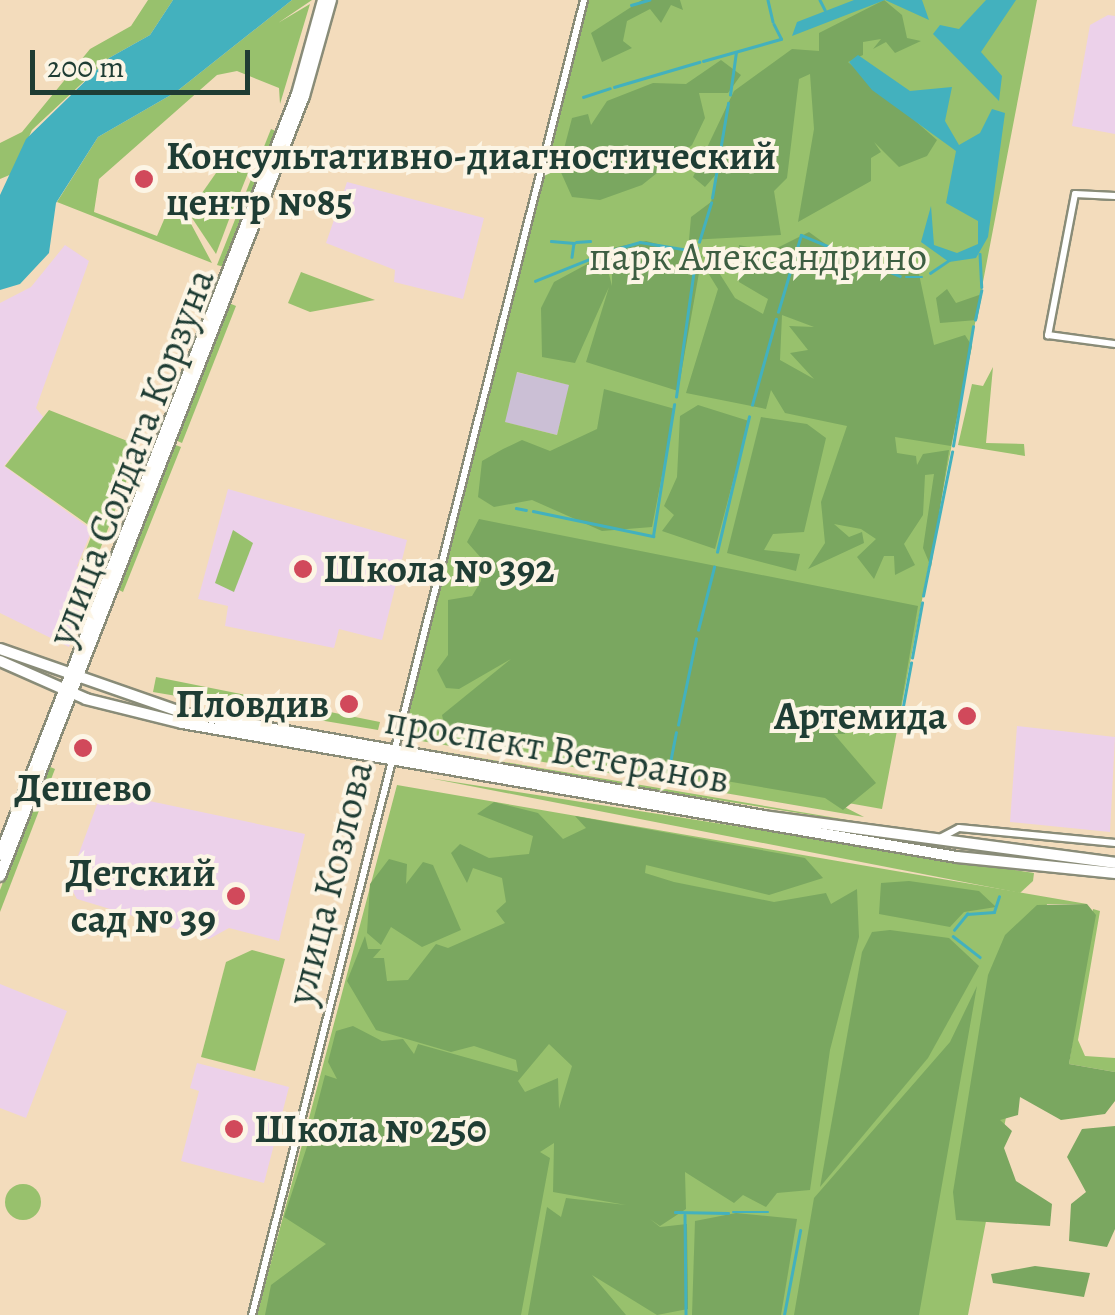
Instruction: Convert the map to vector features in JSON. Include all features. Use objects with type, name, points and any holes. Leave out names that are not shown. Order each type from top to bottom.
[{"type":"main road","name":"улица Солдата Корзуна","points":[[0,876],[297,94],[323,0]]},
{"type":"main road","name":"улица Солдата Корзуна","points":[[0,855],[304,96],[331,0]]},
{"type":"main road","name":"проспект Ветеранов","points":[[0,649],[70,686]]},
{"type":"main road","name":"проспект Ветеранов","points":[[1,662],[70,686],[392,757],[957,856],[1115,873]]},
{"type":"main road","name":"проспект Ветеранов","points":[[392,757],[935,843],[1115,863]]},
{"type":"street","name":"улица Козлова","points":[[252,1315],[584,0]]},
{"type":"street","points":[[1115,196],[1075,194],[1048,335],[1115,344]]},
{"type":"street","points":[[935,843],[959,828],[1115,843]]},
{"type":"shaded area","points":[[1108,15],[1115,16],[1115,134],[1072,126],[1090,25]]},
{"type":"shaded area","points":[[347,182],[484,218],[463,299],[394,282],[395,270],[326,243]]},
{"type":"shaded area","points":[[65,245],[89,261],[36,408],[43,417],[4,466],[92,530],[77,566],[96,580],[69,647],[0,613],[0,303],[31,287]]},
{"type":"shaded area","points":[[516,372],[570,385],[557,435],[504,422]]},
{"type":"shaded area","name":"Школа № 392","points":[[228,489],[407,540],[382,640],[339,629],[334,648],[225,626],[228,606],[198,599]]},
{"type":"shaded area","points":[[1017,726],[1115,737],[1110,832],[1010,822]]},
{"type":"shaded area","points":[[102,791],[305,834],[279,941],[229,928],[209,939],[77,899],[68,883]]},
{"type":"shaded area","points":[[0,984],[67,1011],[26,1118],[0,1108]]},
{"type":"shaded area","name":"Школа № 250","points":[[197,1063],[289,1087],[264,1183],[181,1161],[199,1091],[190,1088]]},
{"type":"green space","points":[[148,0],[173,0],[150,35],[109,58],[32,130],[12,174],[0,179],[0,143],[22,132],[90,49],[131,26]]},
{"type":"green space","points":[[292,0],[312,0],[278,23],[310,4],[280,104],[279,88],[237,71],[217,75],[99,179],[94,212],[157,236],[166,215],[190,222],[212,263],[57,202],[98,137],[176,92]]},
{"type":"green space","name":"парк Александрино","points":[[588,0],[1037,0],[882,809],[831,800],[864,817],[421,741],[405,719]],"holes":[[[517,372],[569,385],[557,435],[505,422]]]},
{"type":"green space","points":[[642,0],[680,0],[683,10],[671,5],[661,23],[650,9],[627,21],[623,41],[632,48],[602,62],[591,33]]},
{"type":"green space","points":[[884,0],[902,15],[907,38],[921,41],[895,53],[886,42],[873,49],[881,39],[863,42],[863,55],[848,62],[937,140],[927,156],[899,167],[874,142],[881,152],[871,158],[871,181],[798,222],[814,129],[810,74],[799,79],[787,178],[774,191],[781,235],[689,240],[691,217],[711,202],[719,171],[705,187],[693,177],[734,91],[792,49],[819,51],[819,33]]},
{"type":"green space","points":[[721,60],[741,75],[728,93],[699,93],[705,118],[692,145],[642,185],[600,200],[572,197],[559,168],[572,118],[588,114],[591,125],[607,101],[653,83],[686,84]]},
{"type":"green space","points":[[271,129],[278,132],[224,267],[217,265]]},
{"type":"green space","points":[[223,163],[248,173],[238,198],[202,193]]},
{"type":"green space","points":[[200,196],[236,201],[216,254],[192,218]]},
{"type":"green space","points":[[809,232],[857,267],[919,274],[934,345],[965,335],[972,346],[951,446],[895,437],[897,453],[916,456],[917,465],[923,454],[949,450],[931,567],[923,548],[934,474],[925,475],[923,515],[904,544],[915,565],[895,575],[894,556],[884,556],[874,579],[857,557],[876,539],[861,529],[834,524],[849,537],[862,532],[864,543],[808,569],[825,543],[821,502],[847,426],[785,413],[771,390],[766,409],[686,393],[718,289],[705,268],[711,260],[735,298],[763,314],[768,299],[739,282],[739,245],[769,252]],"holes":[[[782,315],[814,327],[789,326],[808,350],[790,353],[814,379],[780,360]]]},
{"type":"green space","points":[[646,241],[702,256],[678,391],[586,362],[609,287],[575,363],[542,357],[541,308],[554,282],[604,255],[612,286],[612,248]]},
{"type":"green space","points":[[301,272],[375,300],[310,312],[288,303]]},
{"type":"green space","points":[[947,289],[956,303],[982,294],[977,320],[940,323],[936,298]]},
{"type":"green space","points":[[229,303],[236,306],[182,443],[175,440]]},
{"type":"green space","points":[[993,367],[986,443],[1024,444],[1025,456],[958,445],[972,384],[983,386]]},
{"type":"green space","points":[[604,389],[675,409],[652,527],[602,531],[532,500],[494,507],[478,497],[482,461],[503,449],[522,440],[550,451],[597,429]]},
{"type":"green space","points":[[698,405],[749,421],[715,549],[662,531],[674,515],[664,506],[677,477],[680,416]]},
{"type":"green space","points":[[49,410],[140,446],[94,565],[82,560],[94,529],[5,466]]},
{"type":"green space","points":[[761,417],[807,424],[826,438],[804,532],[773,534],[764,550],[800,554],[796,571],[727,553]]},
{"type":"green space","points":[[173,444],[181,447],[123,592],[117,589]]},
{"type":"green space","points":[[479,519],[918,606],[897,729],[884,733],[883,716],[860,708],[846,717],[845,734],[834,734],[876,783],[843,810],[825,798],[446,733],[442,715],[511,659],[459,689],[446,688],[437,670],[448,655],[448,600],[472,596],[481,581],[482,559],[467,542]]},
{"type":"green space","points":[[233,530],[253,543],[234,592],[215,583]]},
{"type":"green space","points":[[156,677],[380,722],[378,730],[153,692]]},
{"type":"green space","points":[[416,747],[937,835],[415,752]]},
{"type":"green space","points":[[48,766],[55,769],[0,912],[0,890]]},
{"type":"green space","points":[[429,778],[1034,873],[1033,881],[1020,893]]},
{"type":"green space","points":[[397,785],[1087,904],[1047,904],[968,1315],[257,1315]]},
{"type":"green space","points":[[494,802],[538,813],[563,839],[586,828],[575,816],[805,858],[823,878],[769,895],[646,865],[645,873],[674,882],[774,902],[826,893],[831,904],[857,889],[859,937],[830,1050],[810,1190],[777,1193],[766,1207],[743,1195],[734,1203],[685,1172],[686,1209],[660,1226],[650,1219],[660,1227],[687,1224],[688,1309],[657,1315],[592,1275],[626,1315],[528,1315],[547,1207],[561,1217],[566,1198],[626,1205],[553,1192],[554,1143],[540,1152],[550,1158],[521,1315],[265,1315],[271,1285],[326,1244],[284,1217],[313,1128],[320,1131],[321,1142],[329,1146],[326,1131],[313,1121],[325,1075],[337,1079],[328,1062],[336,1031],[353,1026],[382,1041],[403,1039],[414,1054],[418,1044],[518,1072],[516,1060],[474,1046],[451,1052],[376,1030],[347,981],[365,936],[368,949],[381,949],[373,958],[384,958],[387,981],[408,980],[436,944],[448,948],[505,923],[496,911],[506,902],[502,878],[473,868],[467,883],[451,853],[460,844],[489,858],[529,854],[533,836],[477,814]],"holes":[[[549,1044],[572,1066],[559,1109],[558,1078],[525,1092],[518,1081]]]},
{"type":"green space","points":[[389,859],[407,864],[406,884],[423,862],[433,865],[461,930],[422,947],[391,927],[381,945],[367,933],[370,884]]},
{"type":"green space","points":[[909,881],[979,891],[996,907],[964,912],[950,927],[879,914],[881,883]]},
{"type":"green space","points":[[1087,904],[1096,915],[1069,1064],[1115,1072],[1115,1101],[1105,1114],[1061,1120],[1020,1097],[1018,1115],[1000,1120],[1012,1131],[1004,1148],[1016,1181],[1052,1204],[1050,1226],[956,1220],[953,1192],[988,975],[1005,935],[1037,905]]},
{"type":"green space","points":[[1093,909],[1100,911],[1078,1040],[1085,1056],[1115,1058],[1115,1072],[1069,1064]]},
{"type":"green space","points":[[890,930],[949,938],[979,966],[928,1058],[820,1187],[862,952],[872,932]]},
{"type":"green space","points":[[252,950],[285,959],[255,1071],[201,1057],[226,962]]},
{"type":"green space","points":[[977,986],[919,1315],[794,1315],[814,1198],[950,1042]]},
{"type":"green space","points":[[1115,1126],[1115,1229],[1107,1247],[1069,1241],[1071,1204],[1086,1192],[1067,1157],[1082,1129]]},
{"type":"green space","points":[[23,1184],[36,1189],[41,1202],[36,1215],[23,1220],[10,1215],[5,1202],[10,1189]]},
{"type":"green space","points":[[736,1213],[797,1219],[781,1315],[692,1315],[695,1221]]},
{"type":"green space","points":[[1035,1266],[1090,1273],[1084,1297],[993,1283],[991,1274]]},
{"type":"water","points":[[173,0],[292,0],[176,92],[98,137],[56,203],[49,253],[20,284],[0,290],[0,195],[26,139],[109,58],[150,35]]},
{"type":"water","points":[[854,0],[885,0],[792,36],[797,22]]},
{"type":"water","points":[[885,0],[922,0],[929,20]]},
{"type":"water","points":[[986,0],[1016,0],[981,52],[1002,76],[999,101],[933,34],[940,25],[959,29]]},
{"type":"water","points":[[858,55],[910,91],[952,87],[945,121],[959,145],[980,133],[992,109],[1005,113],[988,237],[976,258],[949,262],[921,242],[931,206],[934,245],[957,253],[978,244],[978,221],[946,203],[956,151],[872,90],[849,62]]},
{"type":"waterway","points":[[631,5],[649,0]]},
{"type":"waterway","points":[[768,0],[773,21]]},
{"type":"waterway","points":[[820,0],[825,10]]},
{"type":"waterway","points":[[703,61],[781,39],[774,25]]},
{"type":"waterway","points":[[730,95],[736,52]]},
{"type":"waterway","points":[[614,87],[699,62]]},
{"type":"waterway","points":[[583,97],[610,88]]},
{"type":"waterway","points":[[712,198],[728,103]]},
{"type":"waterway","points":[[699,242],[711,203]]},
{"type":"waterway","points":[[778,312],[801,235],[900,276]]},
{"type":"waterway","points":[[551,241],[574,243],[572,257]]},
{"type":"waterway","points":[[576,242],[590,241]]},
{"type":"waterway","points":[[609,251],[640,242],[695,251]]},
{"type":"waterway","points":[[676,397],[697,248]]},
{"type":"waterway","points":[[535,281],[602,254]]},
{"type":"waterway","points":[[980,254],[982,287]]},
{"type":"waterway","points":[[930,273],[948,261]]},
{"type":"waterway","points":[[906,277],[922,277]]},
{"type":"waterway","points":[[975,320],[981,291]]},
{"type":"waterway","points":[[752,405],[776,319]]},
{"type":"waterway","points":[[953,446],[973,327]]},
{"type":"waterway","points":[[533,511],[653,536],[674,405]]},
{"type":"waterway","points":[[717,552],[749,417]]},
{"type":"waterway","points":[[923,596],[952,452]]},
{"type":"waterway","points":[[516,508],[526,510]]},
{"type":"waterway","points":[[698,630],[714,567]]},
{"type":"waterway","points":[[912,658],[922,603]]},
{"type":"waterway","points":[[678,725],[696,639]]},
{"type":"waterway","points":[[901,717],[911,663]]},
{"type":"waterway","points":[[669,768],[676,733]]},
{"type":"waterway","points":[[954,930],[967,914],[994,912],[999,897]]},
{"type":"waterway","points":[[953,936],[980,957]]},
{"type":"waterway","points":[[675,1212],[728,1213]]},
{"type":"waterway","points":[[733,1212],[768,1212]]},
{"type":"waterway","points":[[685,1215],[686,1315]]},
{"type":"waterway","points":[[784,1315],[800,1231]]},
{"type":"place","name":"Консультативно-диагностический центр №85","points":[[144,179]]},
{"type":"place","name":"Школа № 392","points":[[303,569]]},
{"type":"place","name":"Пловдив","points":[[349,704]]},
{"type":"place","name":"Артемида","points":[[967,716]]},
{"type":"place","name":"Дешево","points":[[83,748]]},
{"type":"place","name":"Детский сад № 39","points":[[236,896]]},
{"type":"place","name":"Школа № 250","points":[[234,1129]]}]
